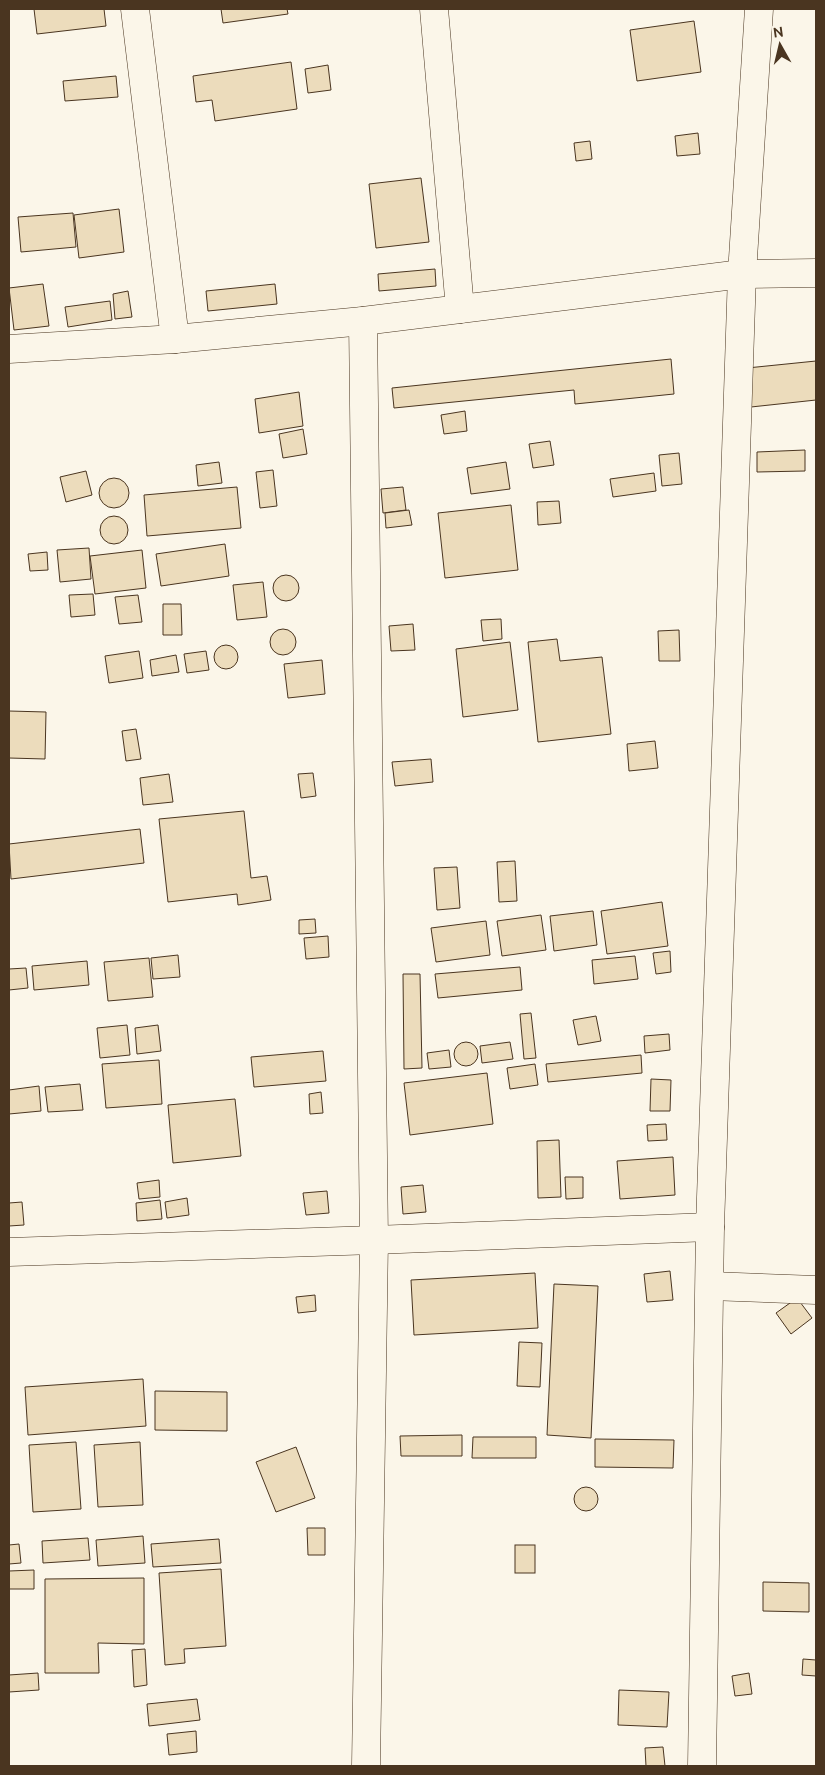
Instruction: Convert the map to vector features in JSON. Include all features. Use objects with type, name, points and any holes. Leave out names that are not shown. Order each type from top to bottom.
[{"type":"street","points":[[136,9],[175,339]]},
{"type":"street","points":[[434,9],[460,309]]},
{"type":"street","points":[[702,1766],[710,1226],[742,274],[759,9]]},
{"type":"street","points":[[9,349],[175,339],[363,321],[742,274],[816,273]]},
{"type":"street","points":[[363,321],[374,1240],[366,1766]]},
{"type":"street","points":[[9,1252],[374,1240],[710,1226]]},
{"type":"street","points":[[710,1286],[816,1290]]},
{"type":"building","points":[[34,9],[104,9],[106,26],[37,34]]},
{"type":"building","points":[[221,9],[287,9],[288,14],[223,23]]},
{"type":"building","points":[[694,21],[701,72],[637,81],[630,30]]},
{"type":"building","points":[[291,62],[297,109],[215,121],[212,100],[196,102],[193,76]]},
{"type":"building","points":[[328,65],[331,90],[308,93],[305,69]]},
{"type":"building","points":[[116,76],[118,97],[65,101],[63,81]]},
{"type":"building","points":[[698,133],[700,154],[677,156],[675,136]]},
{"type":"building","points":[[590,141],[592,159],[576,161],[574,143]]},
{"type":"building","points":[[421,178],[429,242],[376,248],[369,184]]},
{"type":"building","points":[[119,209],[124,252],[79,258],[74,215]]},
{"type":"building","points":[[73,213],[76,247],[21,252],[18,217]]},
{"type":"building","points":[[435,269],[436,286],[379,291],[378,274]]},
{"type":"building","points":[[43,284],[49,326],[14,330],[9,288]]},
{"type":"building","points":[[275,284],[277,304],[208,311],[206,291]]},
{"type":"building","points":[[128,291],[132,317],[115,319],[113,294]]},
{"type":"building","points":[[110,301],[112,320],[68,327],[65,307]]},
{"type":"building","points":[[671,359],[674,394],[575,404],[574,390],[394,408],[392,388]]},
{"type":"building","points":[[816,361],[816,400],[751,407],[747,368]]},
{"type":"building","points":[[299,392],[303,426],[259,433],[255,399]]},
{"type":"building","points":[[465,411],[467,431],[444,434],[441,415]]},
{"type":"building","points":[[303,429],[307,454],[283,458],[279,434]]},
{"type":"building","points":[[550,441],[554,465],[533,468],[529,444]]},
{"type":"building","points":[[805,450],[805,471],[757,472],[757,452]]},
{"type":"building","points":[[679,453],[682,484],[662,486],[659,455]]},
{"type":"building","points":[[219,462],[222,483],[198,486],[196,465]]},
{"type":"building","points":[[506,462],[510,489],[471,494],[467,468]]},
{"type":"building","points":[[273,470],[277,506],[260,508],[256,472]]},
{"type":"building","points":[[86,471],[92,495],[66,502],[60,477]]},
{"type":"building","points":[[654,473],[656,491],[613,497],[610,479]]},
{"type":"building","points":[[114,478],[125,482],[129,493],[125,504],[114,508],[103,504],[99,493],[103,482]]},
{"type":"building","points":[[237,487],[241,528],[147,536],[144,495]]},
{"type":"building","points":[[403,487],[406,510],[383,513],[381,489]]},
{"type":"building","points":[[559,501],[561,523],[538,525],[537,502]]},
{"type":"building","points":[[511,505],[518,570],[445,578],[438,513]]},
{"type":"building","points":[[409,510],[412,525],[386,528],[385,513]]},
{"type":"building","points":[[114,516],[124,520],[128,530],[124,540],[114,544],[104,540],[100,530],[104,520]]},
{"type":"building","points":[[225,544],[229,576],[161,586],[156,554]]},
{"type":"building","points":[[89,548],[91,579],[60,582],[57,550]]},
{"type":"building","points":[[142,550],[146,588],[95,594],[90,556]]},
{"type":"building","points":[[47,552],[48,570],[30,571],[28,554]]},
{"type":"building","points":[[286,575],[295,579],[299,588],[295,597],[286,601],[277,597],[273,588],[277,579]]},
{"type":"building","points":[[263,582],[267,617],[237,620],[233,585]]},
{"type":"building","points":[[93,594],[95,615],[71,617],[69,595]]},
{"type":"building","points":[[138,595],[142,622],[119,624],[115,597]]},
{"type":"building","points":[[163,604],[181,604],[182,635],[163,635]]},
{"type":"building","points":[[501,619],[502,639],[483,641],[481,620]]},
{"type":"building","points":[[413,624],[415,650],[391,651],[389,626]]},
{"type":"building","points":[[283,629],[292,633],[296,642],[292,651],[283,655],[274,651],[270,642],[274,633]]},
{"type":"building","points":[[679,630],[680,661],[659,661],[658,631]]},
{"type":"building","points":[[557,639],[560,661],[602,657],[611,734],[538,742],[528,642]]},
{"type":"building","points":[[510,642],[518,710],[463,717],[456,649]]},
{"type":"building","points":[[226,645],[234,649],[238,657],[234,665],[226,669],[218,665],[214,657],[218,649]]},
{"type":"building","points":[[139,651],[143,678],[109,683],[105,656]]},
{"type":"building","points":[[206,651],[209,670],[187,673],[184,654]]},
{"type":"building","points":[[176,655],[179,672],[152,676],[150,660]]},
{"type":"building","points":[[322,660],[325,694],[288,698],[284,664]]},
{"type":"building","points":[[9,711],[46,712],[45,759],[9,758]]},
{"type":"building","points":[[136,729],[141,759],[126,761],[122,731]]},
{"type":"building","points":[[655,741],[658,768],[629,771],[627,744]]},
{"type":"building","points":[[431,759],[433,782],[395,786],[392,762]]},
{"type":"building","points":[[313,773],[316,796],[301,798],[298,774]]},
{"type":"building","points":[[169,774],[173,802],[143,805],[140,778]]},
{"type":"building","points":[[244,811],[251,878],[267,876],[271,900],[238,905],[237,894],[168,902],[159,819]]},
{"type":"building","points":[[140,829],[144,863],[11,879],[9,844]]},
{"type":"building","points":[[515,861],[517,901],[499,902],[497,862]]},
{"type":"building","points":[[457,867],[460,908],[437,910],[434,868]]},
{"type":"building","points":[[662,902],[668,946],[607,954],[601,911]]},
{"type":"building","points":[[593,911],[597,945],[554,951],[550,916]]},
{"type":"building","points":[[541,915],[546,950],[502,956],[497,921]]},
{"type":"building","points":[[315,919],[316,933],[299,934],[299,920]]},
{"type":"building","points":[[486,921],[490,955],[436,962],[431,928]]},
{"type":"building","points":[[328,936],[329,957],[306,959],[304,938]]},
{"type":"building","points":[[670,951],[671,972],[656,974],[653,953]]},
{"type":"building","points":[[178,955],[180,977],[153,979],[151,958]]},
{"type":"building","points":[[635,956],[638,979],[594,984],[592,960]]},
{"type":"building","points":[[149,958],[153,997],[108,1001],[104,962]]},
{"type":"building","points":[[87,961],[89,985],[34,990],[32,966]]},
{"type":"building","points":[[520,967],[522,990],[438,998],[435,974]]},
{"type":"building","points":[[26,968],[28,988],[9,990],[9,969]]},
{"type":"building","points":[[403,974],[420,974],[422,1068],[404,1069]]},
{"type":"building","points":[[531,1013],[536,1058],[524,1059],[520,1014]]},
{"type":"building","points":[[596,1016],[601,1041],[578,1045],[573,1020]]},
{"type":"building","points":[[127,1025],[130,1055],[100,1058],[97,1028]]},
{"type":"building","points":[[158,1025],[161,1051],[137,1054],[135,1028]]},
{"type":"building","points":[[669,1034],[670,1050],[645,1053],[644,1036]]},
{"type":"building","points":[[466,1042],[475,1045],[478,1054],[475,1063],[466,1066],[457,1063],[454,1054],[457,1045]]},
{"type":"building","points":[[510,1042],[513,1059],[482,1063],[480,1046]]},
{"type":"building","points":[[449,1050],[451,1067],[429,1069],[427,1053]]},
{"type":"building","points":[[323,1051],[326,1081],[254,1087],[251,1057]]},
{"type":"building","points":[[641,1055],[642,1073],[548,1082],[546,1064]]},
{"type":"building","points":[[159,1060],[162,1104],[106,1108],[102,1064]]},
{"type":"building","points":[[535,1064],[538,1085],[510,1089],[507,1068]]},
{"type":"building","points":[[487,1073],[493,1124],[410,1135],[404,1083]]},
{"type":"building","points":[[651,1079],[671,1080],[670,1111],[650,1111]]},
{"type":"building","points":[[80,1084],[83,1110],[48,1112],[45,1087]]},
{"type":"building","points":[[39,1086],[41,1111],[9,1114],[9,1090]]},
{"type":"building","points":[[321,1092],[323,1113],[310,1114],[309,1094]]},
{"type":"building","points":[[235,1099],[241,1156],[173,1163],[168,1105]]},
{"type":"building","points":[[666,1124],[667,1140],[648,1141],[647,1125]]},
{"type":"building","points":[[559,1140],[561,1197],[538,1198],[537,1141]]},
{"type":"building","points":[[673,1157],[675,1195],[620,1199],[617,1161]]},
{"type":"building","points":[[565,1177],[583,1177],[583,1198],[566,1199]]},
{"type":"building","points":[[159,1180],[160,1197],[139,1199],[137,1183]]},
{"type":"building","points":[[423,1185],[426,1212],[403,1214],[401,1187]]},
{"type":"building","points":[[327,1191],[329,1213],[306,1215],[303,1193]]},
{"type":"building","points":[[187,1198],[189,1215],[167,1218],[165,1202]]},
{"type":"building","points":[[160,1200],[162,1219],[137,1221],[136,1203]]},
{"type":"building","points":[[22,1202],[24,1225],[9,1226],[9,1203]]},
{"type":"building","points":[[670,1271],[673,1300],[647,1302],[644,1274]]},
{"type":"building","points":[[535,1273],[538,1328],[414,1335],[411,1280]]},
{"type":"building","points":[[554,1284],[598,1286],[591,1438],[547,1435]]},
{"type":"building","points":[[315,1295],[316,1311],[298,1313],[296,1297]]},
{"type":"building","points":[[797,1298],[812,1318],[791,1334],[776,1313]]},
{"type":"building","points":[[519,1342],[542,1343],[540,1387],[517,1386]]},
{"type":"building","points":[[143,1379],[146,1426],[28,1435],[25,1387]]},
{"type":"building","points":[[155,1391],[227,1392],[227,1431],[155,1430]]},
{"type":"building","points":[[462,1435],[462,1456],[401,1456],[400,1436]]},
{"type":"building","points":[[473,1437],[536,1437],[536,1458],[472,1458]]},
{"type":"building","points":[[595,1439],[674,1440],[673,1468],[595,1467]]},
{"type":"building","points":[[76,1442],[81,1509],[33,1512],[29,1445]]},
{"type":"building","points":[[140,1442],[143,1505],[98,1507],[94,1445]]},
{"type":"building","points":[[296,1447],[315,1498],[276,1512],[256,1462]]},
{"type":"building","points":[[586,1487],[594,1491],[598,1499],[594,1507],[586,1511],[578,1507],[574,1499],[578,1491]]},
{"type":"building","points":[[307,1528],[325,1528],[325,1555],[308,1555]]},
{"type":"building","points":[[143,1536],[145,1563],[98,1566],[96,1540]]},
{"type":"building","points":[[88,1538],[90,1560],[43,1563],[42,1541]]},
{"type":"building","points":[[219,1539],[221,1563],[153,1567],[151,1544]]},
{"type":"building","points":[[19,1544],[21,1563],[9,1564],[9,1545]]},
{"type":"building","points":[[515,1545],[535,1545],[535,1573],[515,1573]]},
{"type":"building","points":[[221,1569],[226,1646],[184,1649],[185,1663],[165,1665],[159,1573]]},
{"type":"building","points":[[34,1570],[34,1589],[9,1589],[9,1571]]},
{"type":"building","points":[[144,1578],[144,1644],[98,1643],[99,1673],[45,1673],[45,1579]]},
{"type":"building","points":[[763,1582],[809,1583],[809,1612],[763,1611]]},
{"type":"building","points":[[145,1649],[147,1685],[134,1687],[132,1650]]},
{"type":"building","points":[[803,1659],[816,1660],[816,1676],[802,1675]]},
{"type":"building","points":[[38,1673],[39,1690],[9,1692],[9,1675]]},
{"type":"building","points":[[749,1673],[752,1694],[735,1696],[732,1676]]},
{"type":"building","points":[[619,1690],[669,1692],[667,1727],[618,1725]]},
{"type":"building","points":[[197,1699],[200,1720],[149,1726],[147,1704]]},
{"type":"building","points":[[196,1731],[197,1752],[169,1755],[167,1734]]},
{"type":"building","points":[[663,1747],[665,1766],[646,1766],[645,1748]]}]
